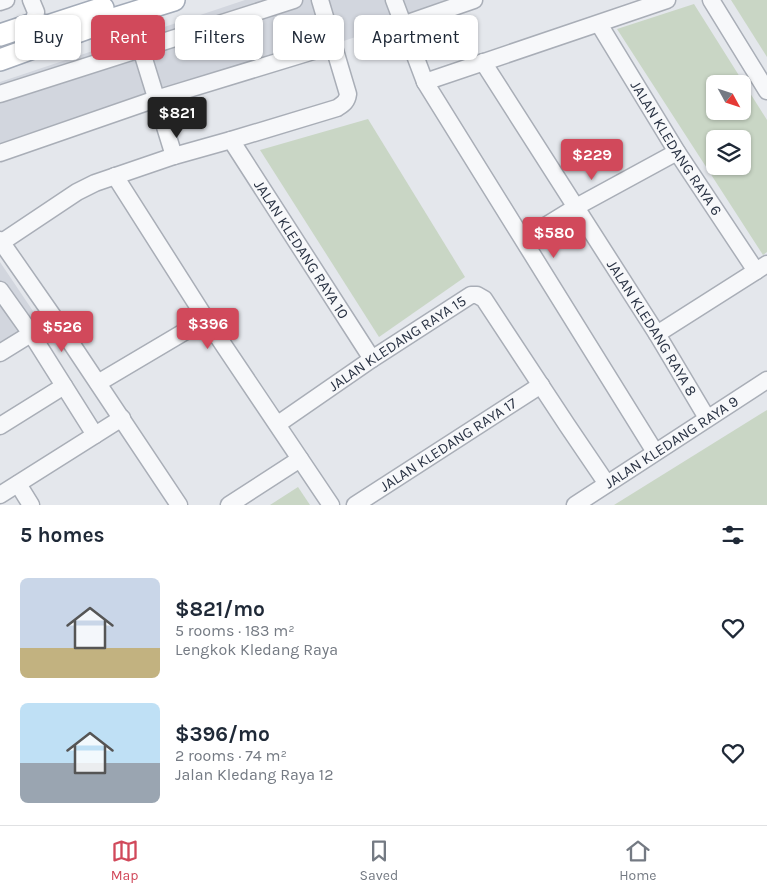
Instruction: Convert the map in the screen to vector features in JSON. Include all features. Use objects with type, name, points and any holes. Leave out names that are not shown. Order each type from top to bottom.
[{"type":"main road","points":[[75,15],[127,0]]},
{"type":"main road","points":[[0,60],[113,19],[174,0]]},
{"type":"main road","points":[[0,35],[15,31]]},
{"type":"main road","points":[[0,47],[15,42]]},
{"type":"street","points":[[0,2],[6,0]]},
{"type":"street","points":[[32,0],[37,15]]},
{"type":"street","points":[[165,41],[294,0]]},
{"type":"street","points":[[320,0],[324,15]]},
{"type":"street","points":[[394,0],[399,15]]},
{"type":"street","points":[[431,15],[474,0]]},
{"type":"street","points":[[426,82],[667,0]]},
{"type":"street","points":[[711,0],[767,91]]},
{"type":"street","name":"JALAN KLEDANG RAYA 6","points":[[599,24],[677,152],[761,267]]},
{"type":"street","points":[[0,94],[107,60]]},
{"type":"street","points":[[144,60],[174,156]]},
{"type":"street","points":[[0,153],[156,99],[284,60]]},
{"type":"street","points":[[179,505],[56,319],[1,241],[77,192],[95,183],[174,156],[336,108],[347,100],[348,94],[338,60]]},
{"type":"street","points":[[417,60],[426,82],[655,452]]},
{"type":"street","name":"JALAN KLEDANG RAYA 8","points":[[483,62],[657,334],[707,418]]},
{"type":"street","name":"JALAN KLEDANG RAYA 10","points":[[231,140],[372,358]]},
{"type":"street","points":[[524,239],[576,207],[677,152]]},
{"type":"street","points":[[115,176],[206,319],[331,505]]},
{"type":"street","points":[[657,334],[761,267]]},
{"type":"street","points":[[0,290],[32,335],[96,435]]},
{"type":"street","name":"JALAN KLEDANG RAYA 15","points":[[278,424],[372,358],[471,295],[478,295],[484,299],[566,426],[607,484]]},
{"type":"street","points":[[0,353],[56,319]]},
{"type":"street","points":[[98,383],[206,319]]},
{"type":"street","name":"JALAN KLEDANG RAYA 9","points":[[575,505],[767,380]]},
{"type":"street","name":"JALAN KLEDANG RAYA 17","points":[[356,505],[541,385]]},
{"type":"street","points":[[0,426],[64,386]]},
{"type":"street","points":[[0,496],[122,418]]},
{"type":"street","points":[[230,505],[300,459]]},
{"type":"street","points":[[18,484],[31,505]]},
{"type":"shaded area","points":[[245,0],[467,0],[422,15],[354,15],[354,38],[344,41],[344,15],[273,15],[273,60],[286,60],[0,155],[0,82],[66,60],[81,60],[81,55],[91,52],[91,60],[165,60],[165,27],[175,23],[175,60],[263,60],[263,15],[200,15]]},
{"type":"shaded area","points":[[0,262],[47,332],[0,362]]},
{"type":"green space","points":[[731,0],[767,0],[767,57]]},
{"type":"green space","points":[[694,4],[739,75],[706,75],[706,120],[751,120],[751,95],[767,120],[767,252],[763,255],[711,175],[751,175],[751,130],[706,130],[706,167],[617,29]]},
{"type":"green space","points":[[368,119],[465,277],[379,337],[260,150]]},
{"type":"green space","points":[[767,410],[767,505],[614,505]]},
{"type":"green space","points":[[298,487],[310,505],[270,505]]}]
